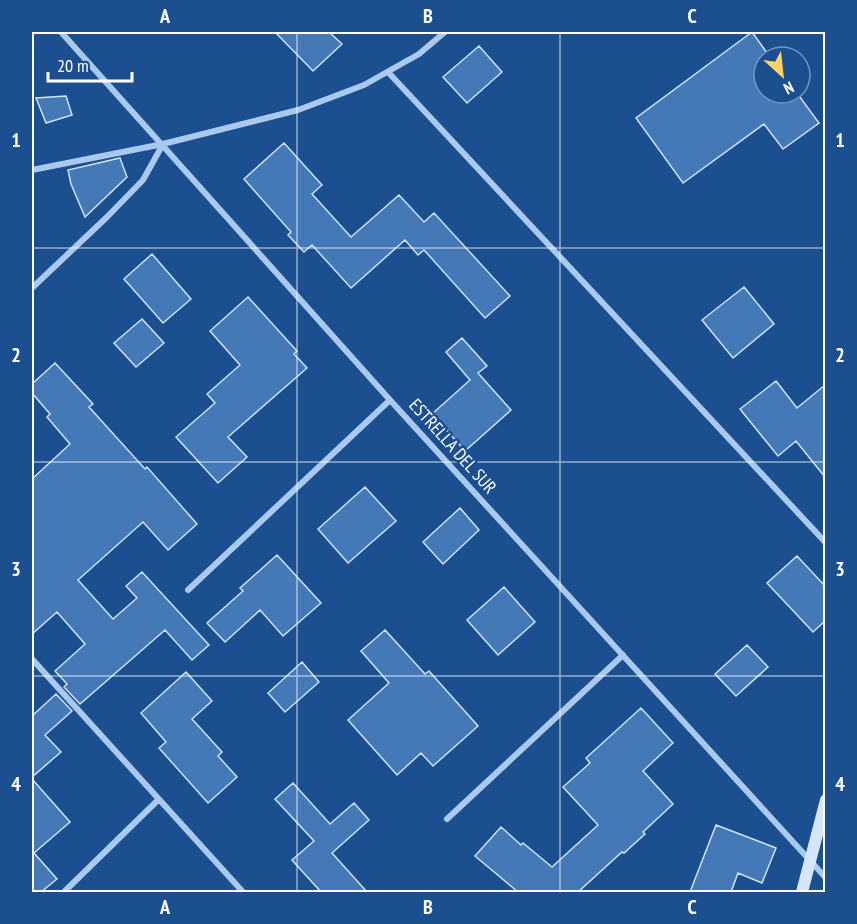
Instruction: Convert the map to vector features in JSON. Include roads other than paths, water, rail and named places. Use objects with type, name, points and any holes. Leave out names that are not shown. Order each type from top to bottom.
[{"type":"street","name":"ESTRELLA DEL SUR","points":[[62,32],[390,400],[825,878]]},
{"type":"street","points":[[32,170],[163,144],[298,110],[364,85],[419,54],[445,32]]},
{"type":"street","points":[[388,72],[825,543]]},
{"type":"street","points":[[32,288],[143,180],[163,144]]},
{"type":"street","points":[[188,590],[390,400]]},
{"type":"street","points":[[447,819],[623,656]]},
{"type":"street","points":[[32,659],[243,892]]},
{"type":"street","points":[[64,892],[158,800]]},
{"type":"street","points":[[802,892],[825,800]]}]
